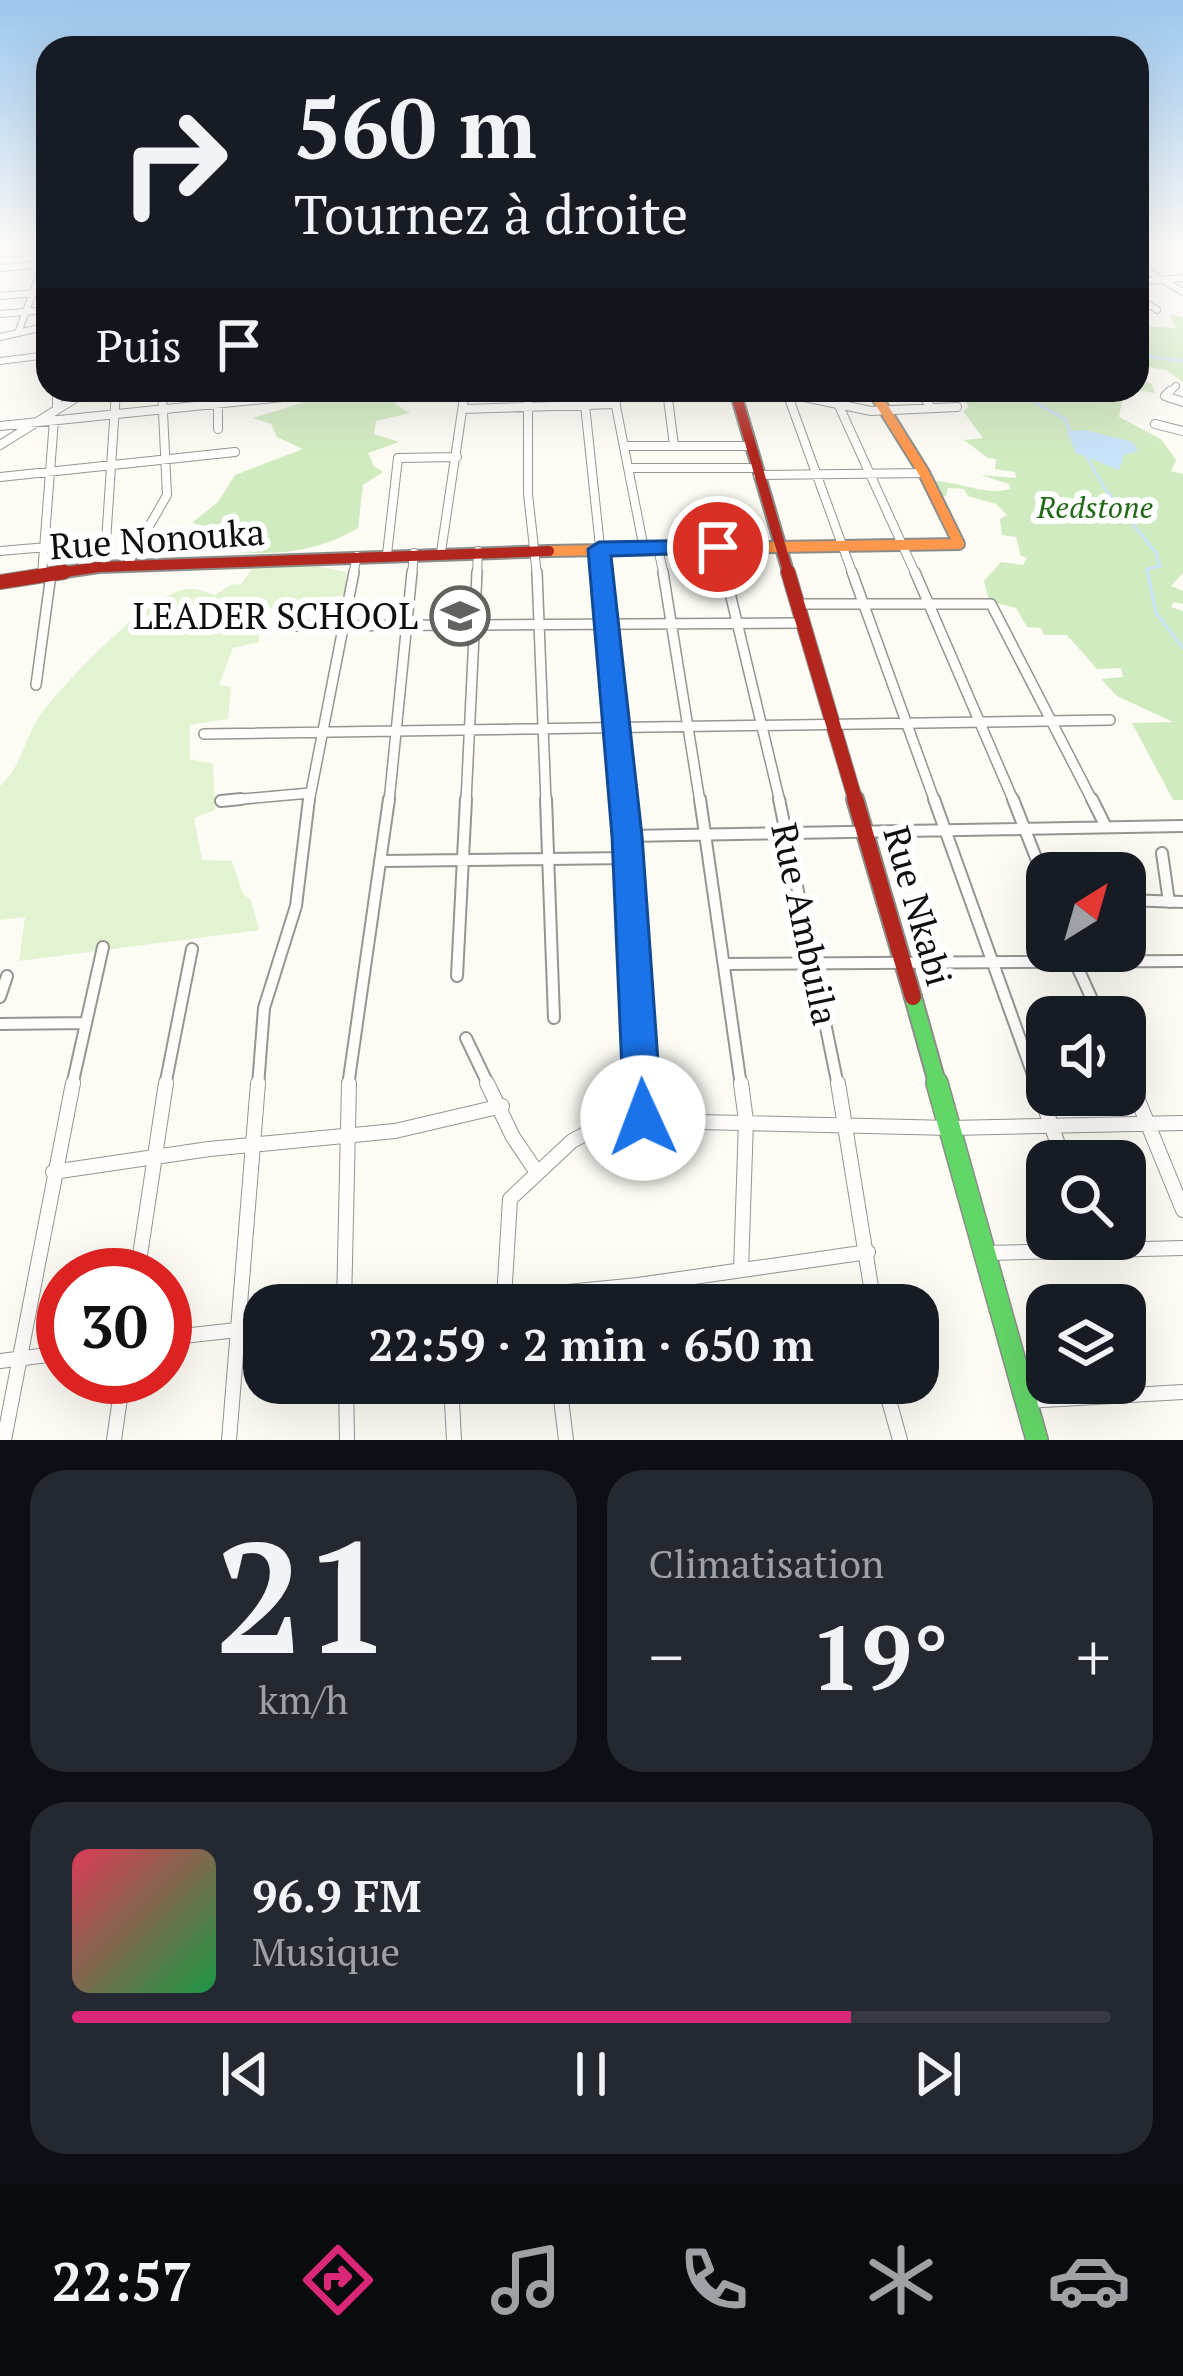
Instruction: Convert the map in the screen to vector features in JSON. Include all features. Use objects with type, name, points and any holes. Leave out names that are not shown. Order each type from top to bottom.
[{"type":"street","points":[[26,315],[5,360],[36,356]]},
{"type":"street","points":[[0,337],[36,329]]},
{"type":"street","points":[[1176,386],[1166,397],[1183,402]]},
{"type":"street","points":[[36,685],[50,608],[45,547],[56,402]]},
{"type":"street","points":[[0,445],[72,402]]},
{"type":"street","points":[[99,567],[106,542],[114,402]]},
{"type":"street","points":[[126,568],[167,495],[163,402]]},
{"type":"street","points":[[55,414],[111,414],[218,402],[218,429]]},
{"type":"street","points":[[441,552],[464,402]]},
{"type":"street","points":[[528,402],[554,1018]]},
{"type":"street","points":[[668,402],[674,446]]},
{"type":"street","name":"Rue Nkabi","points":[[738,402],[867,832],[1026,1401]]},
{"type":"street","points":[[790,402],[1056,1140]]},
{"type":"street","points":[[828,402],[882,411],[957,407]]},
{"type":"street","points":[[878,402],[924,472]]},
{"type":"street","points":[[927,402],[931,408]]},
{"type":"street","points":[[463,409],[616,404],[629,468],[674,624],[685,728],[707,834],[746,1121],[741,1270]]},
{"type":"street","points":[[585,405],[619,729],[643,1118]]},
{"type":"street","points":[[839,406],[982,722],[1034,852]]},
{"type":"street","points":[[0,426],[40,422]]},
{"type":"street","points":[[1155,424],[1183,431]]},
{"type":"street","points":[[624,446],[750,446]]},
{"type":"street","points":[[0,477],[235,452]]},
{"type":"street","points":[[386,554],[398,458],[457,457]]},
{"type":"street","points":[[629,468],[924,472]]},
{"type":"street","name":"Rue Nonouka","points":[[0,582],[99,567],[386,554],[960,543],[924,472]]},
{"type":"street","points":[[0,550],[106,542]]},
{"type":"street","name":"Rue Ambuila","points":[[718,547],[787,833],[846,1125],[872,1284]]},
{"type":"street","points":[[457,976],[478,551]]},
{"type":"street","points":[[344,1284],[345,1133],[355,1015],[383,861],[415,553]]},
{"type":"street","points":[[229,1440],[264,1008],[296,907],[310,793],[357,556]]},
{"type":"street","points":[[797,604],[991,604],[1105,825]]},
{"type":"street","points":[[287,626],[802,622]]},
{"type":"street","points":[[204,734],[1110,720]]},
{"type":"street","points":[[221,801],[310,793]]},
{"type":"street","points":[[627,836],[1183,826]]},
{"type":"street","points":[[1146,901],[1176,902],[1162,853]]},
{"type":"street","points":[[383,861],[628,858]]},
{"type":"street","points":[[4,1440],[53,1172],[104,947]]},
{"type":"street","points":[[140,1248],[191,949]]},
{"type":"street","points":[[725,964],[1026,959]]},
{"type":"street","points":[[1146,959],[1183,961]]},
{"type":"street","points":[[0,997],[7,976]]},
{"type":"street","points":[[0,1024],[86,1023]]},
{"type":"street","points":[[466,1039],[513,1137],[536,1172]]},
{"type":"street","points":[[53,1172],[464,1120],[502,1106]]},
{"type":"street","points":[[1146,1113],[1183,1210]]},
{"type":"street","points":[[504,1284],[510,1199],[536,1172],[612,1120],[951,1128],[1183,1123]]},
{"type":"street","points":[[1146,1246],[1183,1248]]},
{"type":"street","points":[[986,1252],[1026,1249]]},
{"type":"street","points":[[648,1284],[868,1252]]},
{"type":"street","points":[[192,1335],[243,1329]]},
{"type":"street","points":[[0,1361],[36,1357]]},
{"type":"street","points":[[1146,1394],[1183,1392]]},
{"type":"street","points":[[114,1440],[119,1404]]},
{"type":"street","points":[[346,1404],[347,1440]]},
{"type":"street","points":[[452,1404],[454,1440]]},
{"type":"street","points":[[562,1404],[566,1440]]},
{"type":"street","points":[[890,1404],[900,1440]]},
{"type":"street","name":"Rue Nkabi","points":[[1027,1404],[1037,1440]]},
{"type":"green space","name":"Redstone","points":[[1170,315],[1183,317],[1183,382],[1166,370],[1149,367],[1149,327],[1176,328]]},
{"type":"green space","points":[[305,402],[398,402],[394,403],[410,413],[376,421],[374,434],[399,442],[368,453],[383,472],[363,485],[358,528],[322,544],[282,552],[200,545],[204,530],[193,522],[218,502],[235,475],[303,449],[277,437],[271,424],[253,418]]},
{"type":"green space","name":"Redstone","points":[[965,402],[1122,402],[1119,417],[1161,439],[1176,460],[1171,471],[1183,474],[1183,573],[1171,586],[1183,591],[1183,604],[1174,602],[1171,607],[1183,611],[1183,800],[1173,800],[1132,723],[1173,722],[1117,696],[1101,679],[1123,677],[1121,668],[1097,669],[1067,635],[1044,635],[1041,628],[1027,627],[1016,608],[989,601],[984,581],[1001,562],[1023,565],[1027,558],[1021,556],[1016,537],[1002,535],[1000,519],[1007,515],[996,504],[968,496],[964,489],[948,488],[946,496],[937,496],[934,481],[1000,491],[1010,489],[1009,484],[981,475],[1016,478],[1015,472],[995,469],[996,459],[964,440],[983,438],[963,411],[969,407]]},
{"type":"green space","points":[[317,566],[346,572],[346,595],[258,610],[259,642],[233,648],[219,685],[231,687],[228,719],[190,725],[190,759],[213,764],[215,810],[194,818],[202,860],[232,861],[259,930],[19,961],[25,917],[0,920],[0,786],[14,769],[41,714],[109,641],[171,594],[191,589],[215,595],[232,584],[241,585],[252,568]]},
{"type":"water","points":[[1085,430],[1133,442],[1138,451],[1124,455],[1119,470],[1076,453],[1067,431]]},
{"type":"waterway","points":[[1149,357],[1183,361]]},
{"type":"waterway","points":[[1034,402],[1065,419],[1071,434]]},
{"type":"waterway","points":[[1087,457],[1105,489],[1156,553],[1160,566],[1147,569],[1156,613],[1183,648]]},
{"type":"traffic: fast","points":[[913,997],[1037,1440]]},
{"type":"traffic: slow","points":[[549,551],[959,544],[924,473],[880,402]]},
{"type":"traffic: jam","points":[[739,402],[913,997]]},
{"type":"traffic: jam","points":[[0,582],[99,567],[549,551]]},
{"type":"place","name":"LEADER SCHOOL","points":[[460,616]]},
{"type":"route","points":[[643,1118],[619,729],[599,549],[718,547]]}]
